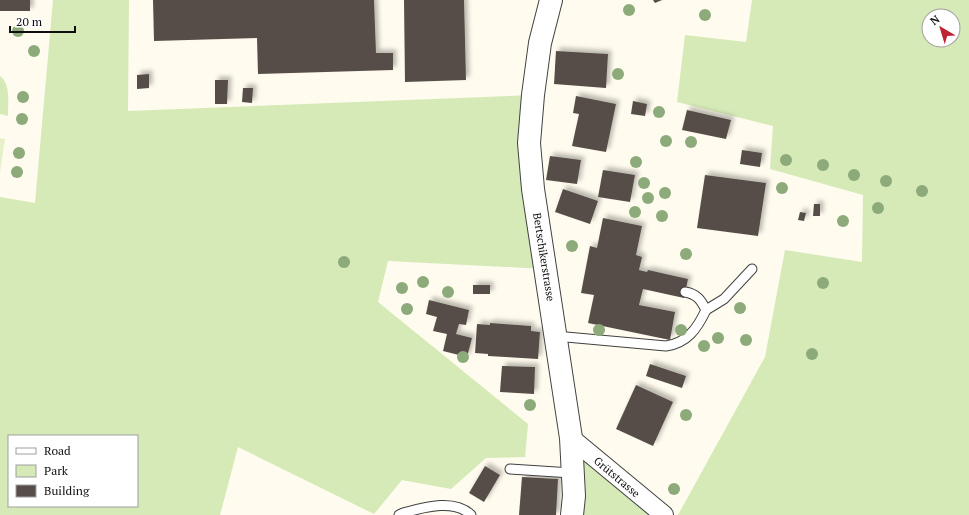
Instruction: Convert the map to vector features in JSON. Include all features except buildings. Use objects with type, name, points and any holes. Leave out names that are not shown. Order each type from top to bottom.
[{"type":"street","name":"Bertschikerstrasse","points":[[551,0],[540,43],[532,95],[530,143],[533,189],[571,438],[574,496],[572,515]]},
{"type":"street","name":"Grütstrasse","points":[[571,438],[664,515]]},
{"type":"lane","points":[[555,336],[666,346],[674,345],[682,342],[694,331],[706,310],[724,299],[752,269]]},
{"type":"lane","points":[[686,292],[698,297],[706,310]]},
{"type":"lane","points":[[510,469],[572,473]]},
{"type":"lane","points":[[399,515],[438,505],[455,507],[471,515]]},
{"type":"green space","points":[[53,0],[129,0],[128,111],[533,95],[545,269],[388,261],[378,302],[528,424],[525,457],[486,458],[451,489],[402,480],[374,514],[238,447],[220,515],[0,515],[0,197],[35,203]]},
{"type":"green space","points":[[752,0],[969,0],[969,515],[678,515],[765,357],[785,250],[862,262],[863,195],[770,169],[773,126],[677,102],[685,35],[746,42]]},
{"type":"green space","points":[[0,76],[4,80],[7,89],[8,116],[0,114]]},
{"type":"green space","points":[[0,138],[5,139],[0,173]]},
{"type":"green space","points":[[571,438],[664,515],[572,515]]}]
